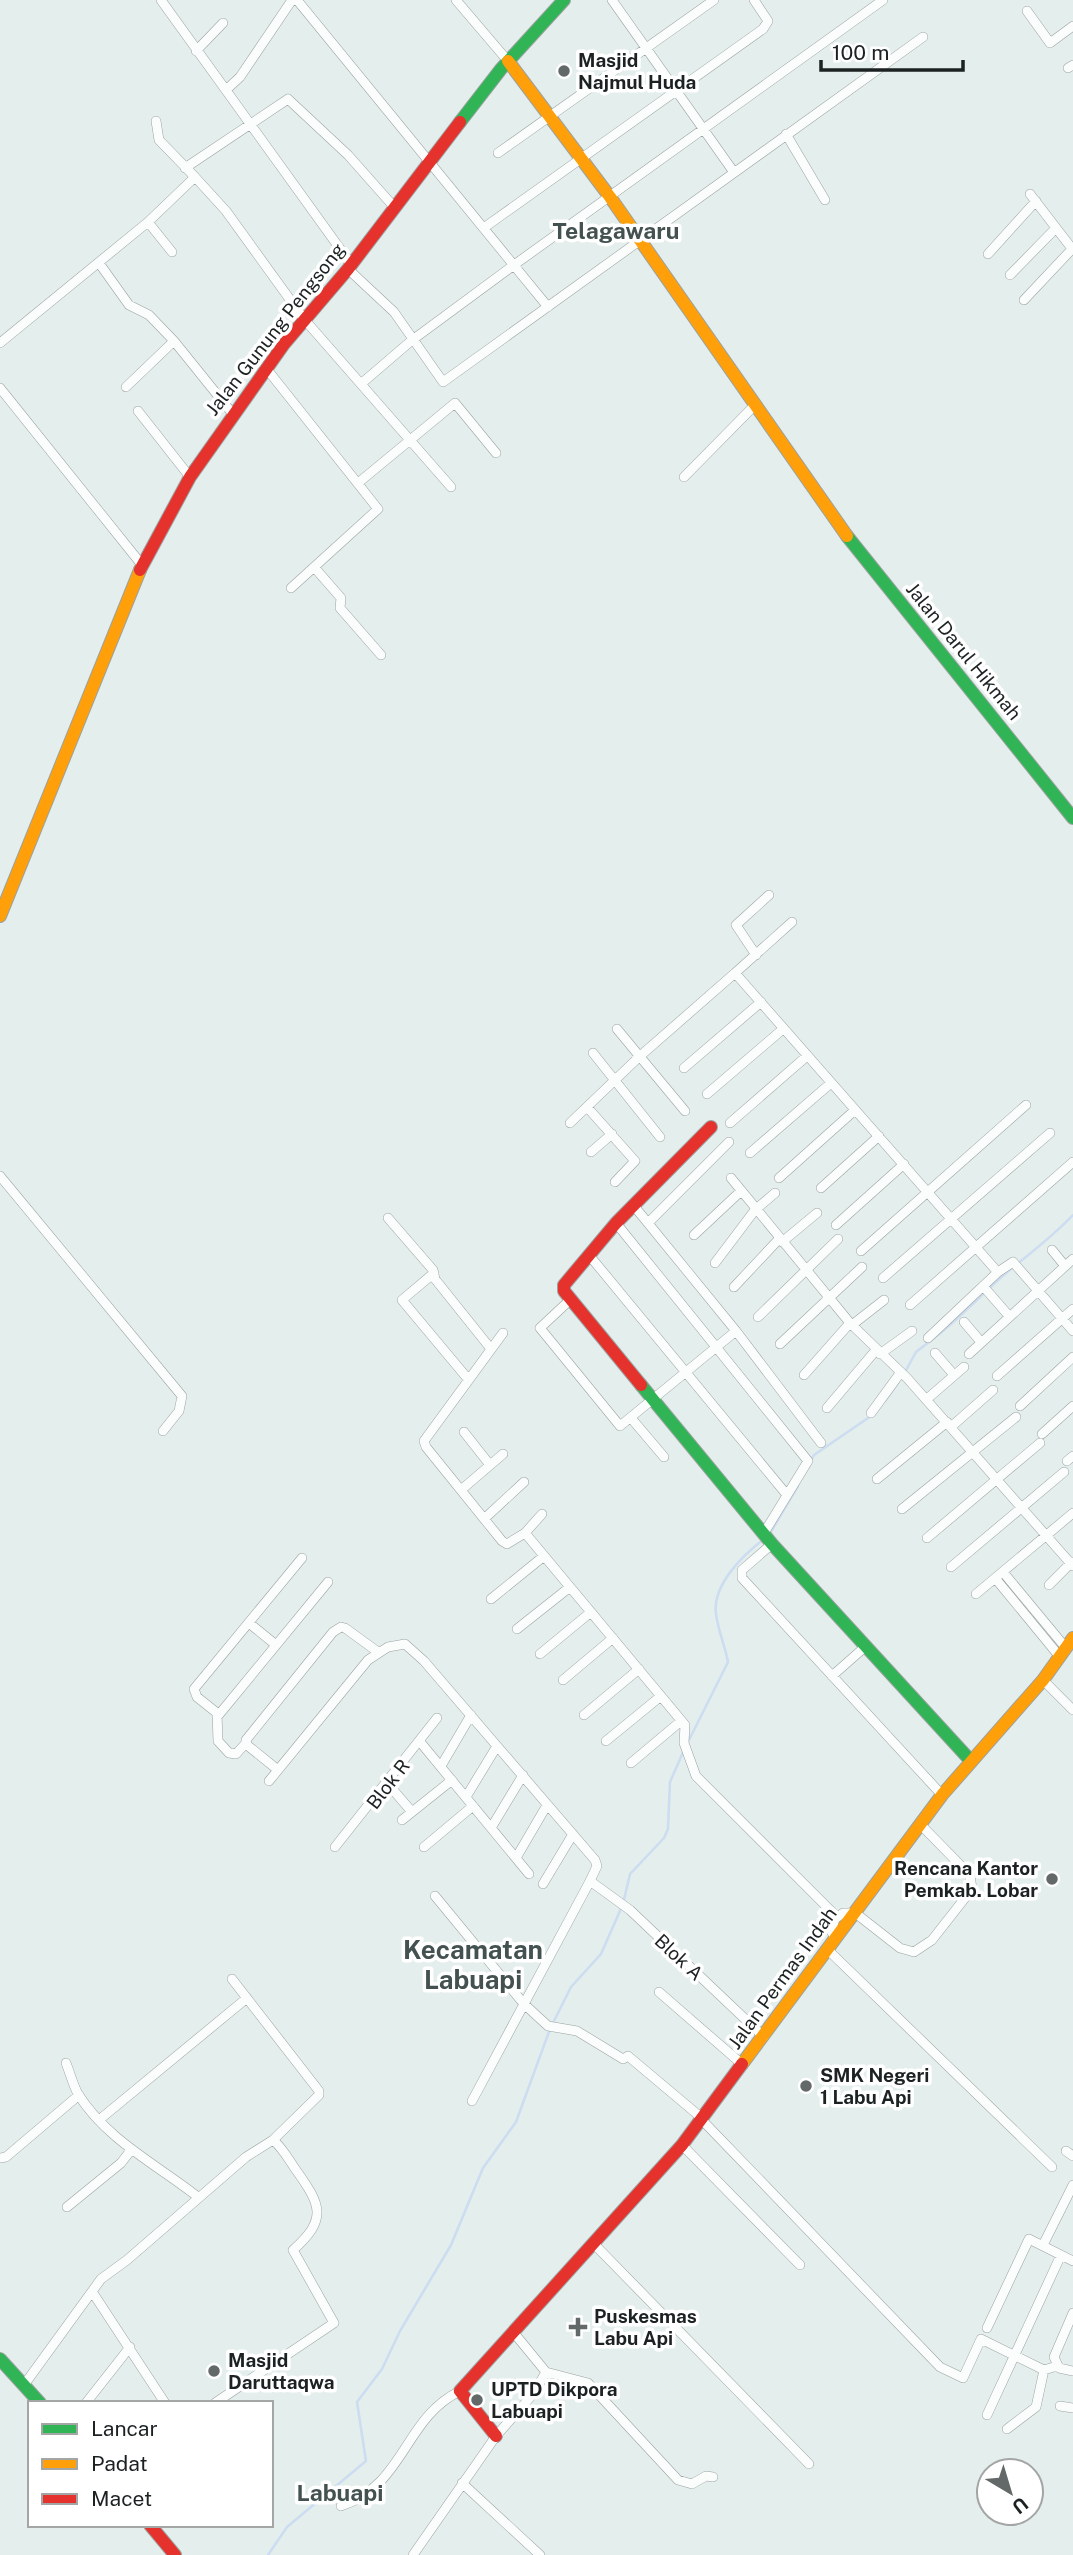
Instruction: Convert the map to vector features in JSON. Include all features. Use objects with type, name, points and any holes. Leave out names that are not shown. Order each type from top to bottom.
[{"type":"main road","name":"Jalan Gunung Pengsong","points":[[0,916],[142,565],[190,477],[232,413],[304,319],[350,267],[508,61],[564,0]]},
{"type":"main road","name":"Jalan Darul Hikmah","points":[[508,61],[610,197],[825,508],[1073,818]]},
{"type":"main road","points":[[710,1127],[616,1223],[564,1284],[571,1299],[768,1538],[970,1760]]},
{"type":"main road","name":"Jalan Permas Indah","points":[[460,2391],[682,2146],[942,1795],[1043,1680],[1066,1648]]},
{"type":"main road","points":[[0,2359],[38,2401]]},
{"type":"main road","points":[[460,2391],[496,2436]]},
{"type":"main road","points":[[152,2527],[175,2555]]},
{"type":"street","points":[[161,0],[350,267],[394,312],[411,341],[442,382],[641,242],[733,172],[923,37]]},
{"type":"street","points":[[226,89],[240,77],[294,0],[485,227],[548,307]]},
{"type":"street","points":[[456,0],[508,61]]},
{"type":"street","points":[[612,0],[733,172]]},
{"type":"street","points":[[498,153],[714,0]]},
{"type":"street","points":[[485,227],[767,25],[767,18],[754,0]]},
{"type":"street","points":[[362,383],[411,341],[514,265],[883,0]]},
{"type":"street","points":[[1027,10],[1050,43],[1073,26]]},
{"type":"street","points":[[196,51],[223,23]]},
{"type":"street","points":[[185,168],[287,100],[291,100],[348,155],[395,208]]},
{"type":"street","points":[[156,121],[159,139],[226,211],[304,319],[451,487]]},
{"type":"street","points":[[786,134],[825,200]]},
{"type":"street","points":[[0,344],[148,222],[195,177]]},
{"type":"street","points":[[988,254],[1033,197],[1073,249],[1024,300]]},
{"type":"street","points":[[148,222],[172,251]]},
{"type":"street","points":[[1010,275],[1056,228]]},
{"type":"street","points":[[99,263],[129,305],[149,315],[174,341],[232,413]]},
{"type":"street","points":[[126,387],[174,341]]},
{"type":"street","points":[[266,368],[378,510],[291,588]]},
{"type":"street","points":[[0,388],[142,565]]},
{"type":"street","points":[[358,483],[457,403],[496,453]]},
{"type":"street","points":[[684,477],[754,406]]},
{"type":"street","points":[[138,411],[190,477]]},
{"type":"street","points":[[314,567],[341,598],[340,608],[381,655]]},
{"type":"street","points":[[756,955],[736,925],[769,895]]},
{"type":"street","points":[[570,1123],[639,1056],[792,922]]},
{"type":"street","points":[[736,973],[998,1272]]},
{"type":"street","points":[[684,1068],[761,1002]]},
{"type":"street","points":[[617,1029],[685,1111]]},
{"type":"street","points":[[707,1094],[783,1029]]},
{"type":"street","points":[[593,1053],[660,1137]]},
{"type":"street","points":[[730,1123],[807,1056]]},
{"type":"street","points":[[750,1153],[831,1083]]},
{"type":"street","points":[[861,1251],[1026,1105]]},
{"type":"street","points":[[587,1107],[635,1161],[615,1182]]},
{"type":"street","points":[[779,1178],[855,1110]]},
{"type":"street","points":[[883,1278],[1050,1133]]},
{"type":"street","points":[[591,1152],[611,1134]]},
{"type":"street","points":[[821,1188],[879,1136]]},
{"type":"street","points":[[648,1223],[729,1142]]},
{"type":"street","points":[[910,1305],[1073,1162]]},
{"type":"street","points":[[836,1225],[904,1164]]},
{"type":"street","points":[[0,1176],[182,1396],[179,1411],[163,1431]]},
{"type":"street","points":[[731,1178],[851,1324],[927,1399],[1072,1564],[1049,1585]]},
{"type":"street","points":[[694,1235],[741,1191]]},
{"type":"street","points":[[715,1262],[755,1210],[775,1193]]},
{"type":"street","points":[[634,1206],[736,1331],[821,1443]]},
{"type":"street","points":[[734,1287],[781,1240],[817,1213]]},
{"type":"street","points":[[388,1218],[434,1273],[491,1349]]},
{"type":"street","points":[[616,1223],[808,1461],[787,1495],[768,1538],[742,1570],[742,1577],[942,1795]]},
{"type":"street","points":[[758,1317],[804,1268],[838,1239]]},
{"type":"street","points":[[969,1354],[1069,1262],[1052,1250]]},
{"type":"street","points":[[589,1255],[787,1495]]},
{"type":"street","points":[[928,1338],[987,1291],[998,1272],[1016,1266],[1073,1331]]},
{"type":"street","points":[[780,1344],[828,1295],[862,1267]]},
{"type":"street","points":[[434,1273],[402,1300],[468,1379]]},
{"type":"street","points":[[987,1291],[1009,1316]]},
{"type":"street","points":[[571,1299],[541,1325],[540,1329],[618,1425],[631,1418],[736,1331]]},
{"type":"street","points":[[804,1375],[851,1324],[884,1300]]},
{"type":"street","points":[[997,1376],[1073,1309]]},
{"type":"street","points":[[964,1322],[981,1342]]},
{"type":"street","points":[[827,1408],[878,1352],[912,1331]]},
{"type":"street","points":[[503,1333],[424,1441],[484,1519],[507,1544],[525,1533],[542,1514]]},
{"type":"street","points":[[934,1353],[954,1375]]},
{"type":"street","points":[[1020,1406],[1073,1356]]},
{"type":"street","points":[[927,1399],[964,1367]]},
{"type":"street","points":[[871,1413],[904,1375]]},
{"type":"street","points":[[877,1479],[993,1390]]},
{"type":"street","points":[[927,1538],[998,1478],[1073,1406]]},
{"type":"street","points":[[902,1509],[1016,1417]]},
{"type":"street","points":[[631,1418],[664,1457]]},
{"type":"street","points":[[464,1432],[490,1465]]},
{"type":"street","points":[[461,1490],[503,1454]]},
{"type":"street","points":[[951,1567],[1064,1472]]},
{"type":"street","points":[[484,1519],[524,1482]]},
{"type":"street","points":[[976,1594],[1073,1513]]},
{"type":"street","points":[[525,1533],[681,1721],[686,1729],[686,1747],[696,1776],[837,1917]]},
{"type":"street","points":[[491,1599],[544,1556]]},
{"type":"street","points":[[218,1717],[197,1697],[194,1689],[302,1558]]},
{"type":"street","points":[[999,1575],[1066,1648]]},
{"type":"street","points":[[328,1582],[218,1717],[218,1741],[229,1753],[236,1754],[337,1628],[345,1628],[378,1652]]},
{"type":"street","points":[[517,1629],[570,1587]]},
{"type":"street","points":[[540,1654],[591,1612]]},
{"type":"street","points":[[249,1623],[276,1645]]},
{"type":"street","points":[[563,1680],[612,1638]]},
{"type":"street","points":[[270,1781],[368,1660],[378,1652],[397,1644],[408,1645],[597,1862],[590,1881],[472,2101]]},
{"type":"street","points":[[832,1676],[866,1646]]},
{"type":"street","points":[[584,1715],[639,1669]]},
{"type":"street","points":[[1043,1680],[1073,1710]]},
{"type":"street","points":[[606,1741],[661,1696]]},
{"type":"street","points":[[441,1766],[471,1715]]},
{"type":"street","name":"Blok R","points":[[335,1847],[421,1743],[438,1718]]},
{"type":"street","points":[[631,1763],[681,1721]]},
{"type":"street","points":[[246,1743],[278,1770]]},
{"type":"street","points":[[421,1743],[529,1874]]},
{"type":"street","points":[[466,1797],[497,1746]]},
{"type":"street","points":[[491,1828],[523,1775]]},
{"type":"street","points":[[402,1820],[452,1780]]},
{"type":"street","points":[[388,1784],[412,1812]]},
{"type":"street","points":[[516,1858],[547,1805]]},
{"type":"street","points":[[424,1847],[473,1806]]},
{"type":"street","points":[[835,1937],[831,1928],[837,1917],[853,1912],[900,1948],[914,1952],[932,1940],[972,1889],[970,1875],[921,1825]]},
{"type":"street","points":[[543,1884],[573,1834]]},
{"type":"street","name":"Blok A","points":[[590,1881],[630,1910],[764,2037]]},
{"type":"street","points":[[435,1896],[524,2004],[551,2027],[577,2031],[623,2059],[628,2056],[703,2119],[940,2367],[964,2378],[981,2339],[1044,2370],[1057,2366],[1073,2371]]},
{"type":"street","points":[[827,1949],[1052,2167]]},
{"type":"street","points":[[24,2385],[79,2306],[102,2279],[128,2260],[246,2157],[273,2140],[319,2095],[319,2091],[232,1979]]},
{"type":"street","points":[[659,1992],[743,2065]]},
{"type":"street","points":[[99,2120],[247,1998]]},
{"type":"street","points":[[66,2063],[79,2095],[99,2120],[131,2150],[157,2165],[198,2197]]},
{"type":"street","points":[[0,2158],[6,2157],[79,2095]]},
{"type":"street","points":[[218,2401],[334,2323],[293,2249],[316,2223],[314,2197],[273,2140]]},
{"type":"street","points":[[682,2146],[800,2265]]},
{"type":"street","points":[[67,2207],[121,2163],[131,2150]]},
{"type":"street","points":[[1043,2245],[1073,2185]]},
{"type":"street","points":[[987,2328],[1026,2241],[1032,2239],[1073,2261]]},
{"type":"street","points":[[594,2244],[809,2464]]},
{"type":"street","points":[[987,2415],[1060,2255]]},
{"type":"street","points":[[93,2292],[164,2401]]},
{"type":"street","points":[[1057,2366],[1054,2357],[1073,2313]]},
{"type":"street","points":[[514,2333],[546,2372],[588,2383],[678,2480],[692,2484],[706,2476],[713,2477]]},
{"type":"street","points":[[88,2401],[130,2347]]},
{"type":"street","points":[[1007,2429],[1036,2407],[1044,2370]]},
{"type":"street","points":[[413,2555],[496,2436],[534,2393],[546,2372]]},
{"type":"street","points":[[341,2506],[381,2483],[408,2449],[424,2418],[445,2398],[460,2391]]},
{"type":"street","points":[[1060,2406],[1073,2408]]},
{"type":"street","points":[[462,2483],[540,2555]]},
{"type":"waterway","points":[[934,1338],[1073,1215]]},
{"type":"waterway","points":[[905,1372],[916,1352],[929,1342]]},
{"type":"waterway","points":[[885,1401],[898,1383]]},
{"type":"waterway","points":[[810,1462],[814,1455],[871,1416]]},
{"type":"waterway","points":[[769,1535],[798,1486]]},
{"type":"waterway","points":[[687,1744],[728,1662],[716,1614],[719,1592],[739,1562],[764,1539]]},
{"type":"waterway","points":[[553,2023],[571,1987],[601,1954],[623,1904],[630,1874],[664,1838],[668,1829],[670,1782],[684,1750]]},
{"type":"waterway","points":[[268,2555],[287,2527],[366,2461],[357,2402],[382,2369],[400,2331],[451,2245],[483,2168],[516,2122],[550,2029]]},
{"type":"traffic: fast","points":[[460,122],[501,69],[564,0]]},
{"type":"traffic: fast","points":[[847,536],[1073,818]]},
{"type":"traffic: fast","points":[[641,1385],[772,1544],[970,1760]]},
{"type":"traffic: fast","points":[[0,2359],[38,2401]]},
{"type":"traffic: slow","points":[[508,61],[610,197],[847,536]]},
{"type":"traffic: slow","points":[[0,916],[140,570]]},
{"type":"traffic: slow","points":[[742,2064],[942,1795],[1043,1680],[1073,1638]]},
{"type":"traffic: jam","points":[[140,570],[190,477],[284,344],[348,269],[460,122]]},
{"type":"traffic: jam","points":[[641,1385],[564,1291],[564,1285],[616,1223],[711,1127]]},
{"type":"traffic: jam","points":[[496,2436],[460,2391],[682,2145],[742,2064]]},
{"type":"traffic: jam","points":[[152,2527],[175,2555]]},
{"type":"place","name":"Masjid Najmul Huda","points":[[564,71]]},
{"type":"place","name":"Rencana Kantor Pemkab. Lobar","points":[[1052,1879]]},
{"type":"place","name":"SMK Negeri 1 Labu Api","points":[[806,2086]]},
{"type":"place","name":"Puskesmas Labu Api","points":[[578,2327]]},
{"type":"place","name":"Masjid Daruttaqwa","points":[[214,2371]]},
{"type":"place","name":"UPTD Dikpora Labuapi","points":[[477,2400]]},
{"type":"district","name":"Telagawaru","points":[[616,230]]},
{"type":"district","name":"Kecamatan Labuapi","points":[[473,1964]]},
{"type":"district","name":"Labuapi","points":[[340,2492]]}]
